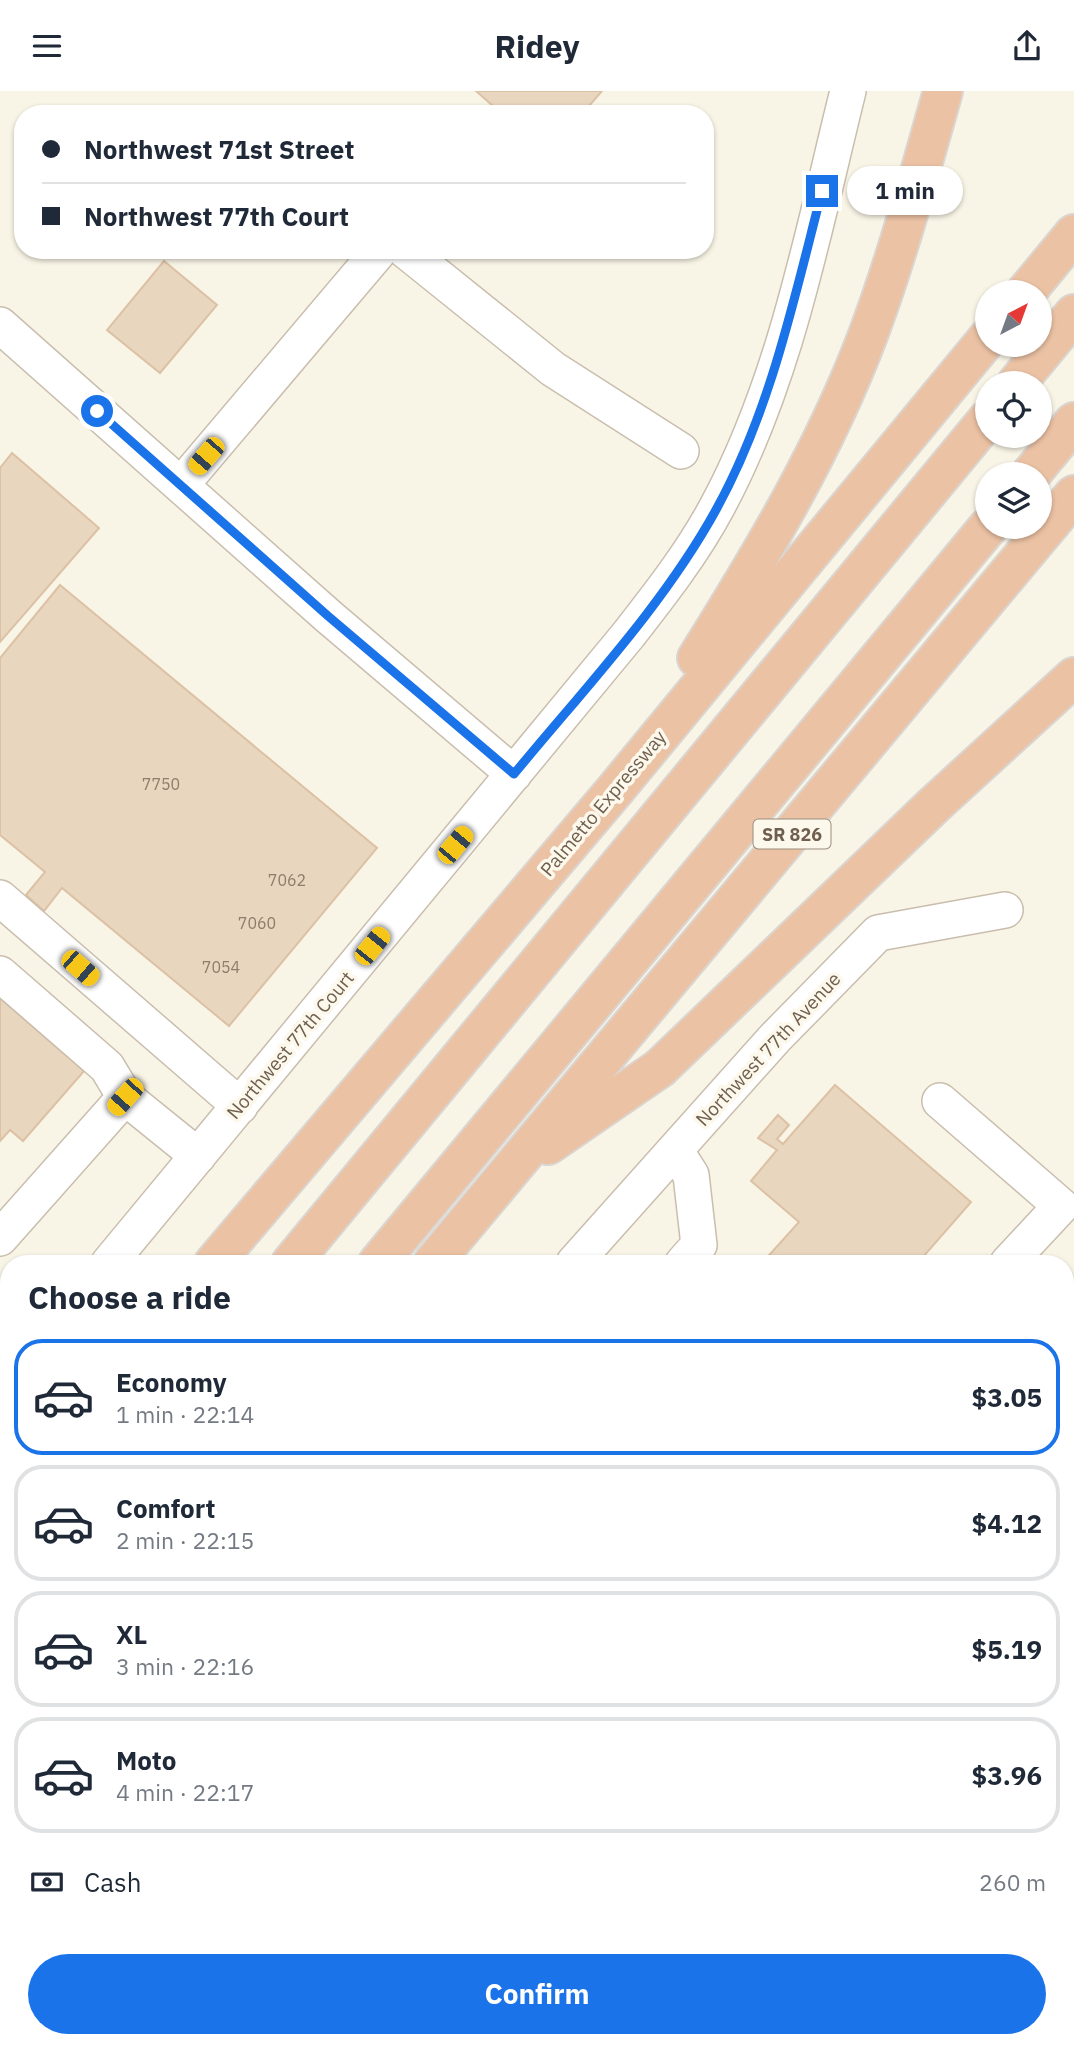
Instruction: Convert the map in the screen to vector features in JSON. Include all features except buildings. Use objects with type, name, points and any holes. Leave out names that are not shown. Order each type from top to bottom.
[{"type":"highway","points":[[615,790],[760,558],[819,447],[868,335],[913,197],[943,91]]},
{"type":"highway","points":[[1036,280],[1074,234]]},
{"type":"highway","points":[[1027,371],[1074,314]]},
{"type":"highway","name":"Palmetto Expressway","points":[[221,1255],[615,790],[975,354]]},
{"type":"highway","points":[[1041,462],[1074,422]]},
{"type":"highway","points":[[298,1255],[975,435]]},
{"type":"highway","name":"SR 826","points":[[439,1255],[1074,495]]},
{"type":"highway","points":[[386,1255],[978,539]]},
{"type":"highway","points":[[509,1172],[660,1068],[934,806],[1074,677]]},
{"type":"street","name":"Northwest 77th Court","points":[[116,1255],[514,774],[668,583],[727,488],[752,432],[784,339],[848,91]]},
{"type":"street","points":[[181,485],[372,259]]},
{"type":"street","points":[[416,259],[553,369],[681,451]]},
{"type":"street","points":[[5,339],[181,485],[328,616],[514,774]]},
{"type":"street","points":[[0,898],[240,1106]]},
{"type":"street","name":"Northwest 77th Avenue","points":[[581,1255],[775,1038],[878,933],[1005,910]]},
{"type":"street","points":[[0,974],[107,1067],[125,1097],[198,1156]]},
{"type":"street","points":[[0,1238],[125,1097]]},
{"type":"street","points":[[940,1101],[1067,1211],[1017,1255]]},
{"type":"street","points":[[675,1150],[691,1175],[699,1245],[690,1255]]},
{"type":"route","points":[[97,411],[328,616],[514,774],[651,605],[680,566],[716,509],[736,469],[769,388],[822,191]]}]
